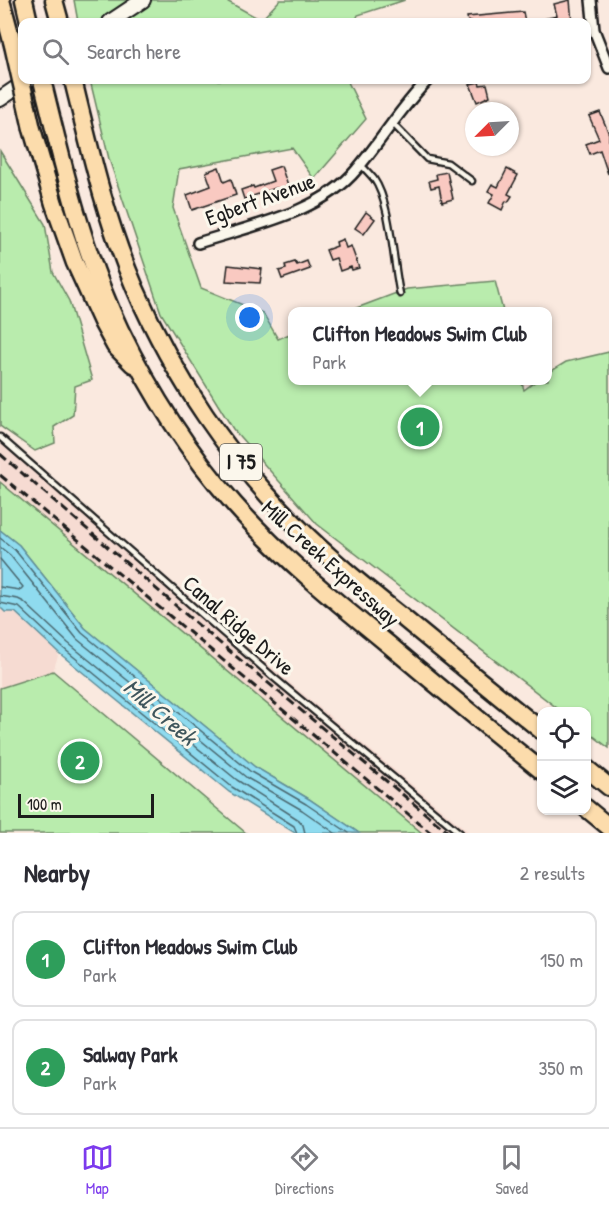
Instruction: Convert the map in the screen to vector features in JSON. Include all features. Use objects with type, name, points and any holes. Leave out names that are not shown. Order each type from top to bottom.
[{"type":"highway","points":[[1,0],[18,67]]},
{"type":"highway","points":[[24,0],[28,18]]},
{"type":"highway","points":[[22,84],[32,129],[54,204],[75,263],[115,346],[144,375]]},
{"type":"highway","name":"Mill Creek Expressway","points":[[43,84],[71,197],[90,256],[120,329],[170,420],[201,464],[233,504],[319,588],[537,767]]},
{"type":"highway","name":"Mill Creek Expressway","points":[[74,84],[109,218],[135,288],[167,353],[214,429],[299,529],[353,577],[537,727]]},
{"type":"highway","points":[[591,772],[609,787]]},
{"type":"highway","points":[[591,812],[609,827]]},
{"type":"main road","points":[[116,18],[143,0]]},
{"type":"main road","points":[[0,99],[22,84]]},
{"type":"street","points":[[590,18],[591,0]]},
{"type":"street","points":[[591,33],[609,68]]},
{"type":"street","name":"Egbert Avenue","points":[[198,243],[310,205],[332,192],[361,165],[425,84]]},
{"type":"lane","points":[[392,123],[427,159],[448,163],[472,181]]},
{"type":"lane","points":[[361,165],[375,180],[387,211],[400,294]]},
{"type":"lane","name":"Canal Ridge Drive","points":[[0,437],[272,676],[460,833]]},
{"type":"shaded area","points":[[0,439],[470,833],[422,833],[229,675],[0,482]]},
{"type":"shaded area","points":[[0,607],[5,612],[15,612],[59,653],[53,671],[0,688]]},
{"type":"green space","points":[[74,0],[225,0],[257,18],[77,18]]},
{"type":"green space","points":[[280,0],[405,0],[358,15],[357,18],[263,18]]},
{"type":"green space","points":[[91,84],[349,84],[366,119],[314,179],[292,148],[179,169],[173,208],[201,288],[263,313],[278,339],[288,335],[288,385],[522,385],[524,390],[531,385],[552,385],[552,371],[566,362],[609,352],[609,748],[591,734],[591,707],[556,707],[317,524],[233,429],[161,313],[109,159]]},
{"type":"green space","points":[[0,151],[45,224],[53,272],[69,301],[92,380],[75,386],[73,415],[54,427],[55,443],[35,451],[0,426]]},
{"type":"green space","points":[[495,281],[502,307],[359,307],[407,289]]},
{"type":"green space","points":[[0,482],[422,833],[359,833],[309,799],[255,767],[85,628],[19,545],[0,530]]},
{"type":"green space","points":[[53,671],[246,833],[0,833],[0,688]]},
{"type":"water","name":"Mill Creek","points":[[0,530],[19,545],[85,628],[255,767],[309,799],[359,833],[295,833],[229,792],[59,653],[15,612],[5,612],[0,607]]},
{"type":"building","points":[[570,0],[572,18],[548,18],[557,16],[554,4]]},
{"type":"building","points":[[523,12],[524,18],[467,18]]},
{"type":"building","points":[[470,84],[487,84],[490,96],[477,102]]},
{"type":"building","points":[[600,112],[609,134],[608,174],[600,150],[590,154],[586,144],[599,139],[589,116]]},
{"type":"building","points":[[281,166],[288,186],[244,199],[241,190],[273,181],[269,170]]},
{"type":"building","points":[[219,167],[224,182],[231,179],[236,195],[192,210],[187,195],[211,186],[206,172]]},
{"type":"building","points":[[507,169],[518,175],[508,194],[512,196],[508,202],[506,201],[502,210],[489,203],[494,194],[488,191],[492,184],[498,187]]},
{"type":"building","points":[[447,172],[453,199],[442,202],[439,186],[431,188],[429,181],[437,179],[436,174]]},
{"type":"building","points":[[366,212],[375,219],[364,234],[355,228]]},
{"type":"building","points":[[343,239],[346,248],[351,246],[359,268],[352,270],[351,267],[340,271],[336,258],[330,260],[326,250],[337,246],[336,242]]},
{"type":"building","points":[[307,261],[310,269],[282,279],[279,271],[286,269],[285,265],[295,262],[297,265]]},
{"type":"building","points":[[228,265],[262,269],[260,283],[226,281]]},
{"type":"railway","points":[[0,454],[197,624],[449,833]]},
{"type":"railway","points":[[0,475],[431,833]]},
{"type":"place","name":"Clifton Meadows Swim Club","points":[[420,427]]},
{"type":"place","name":"Salway Park","points":[[80,761]]}]
